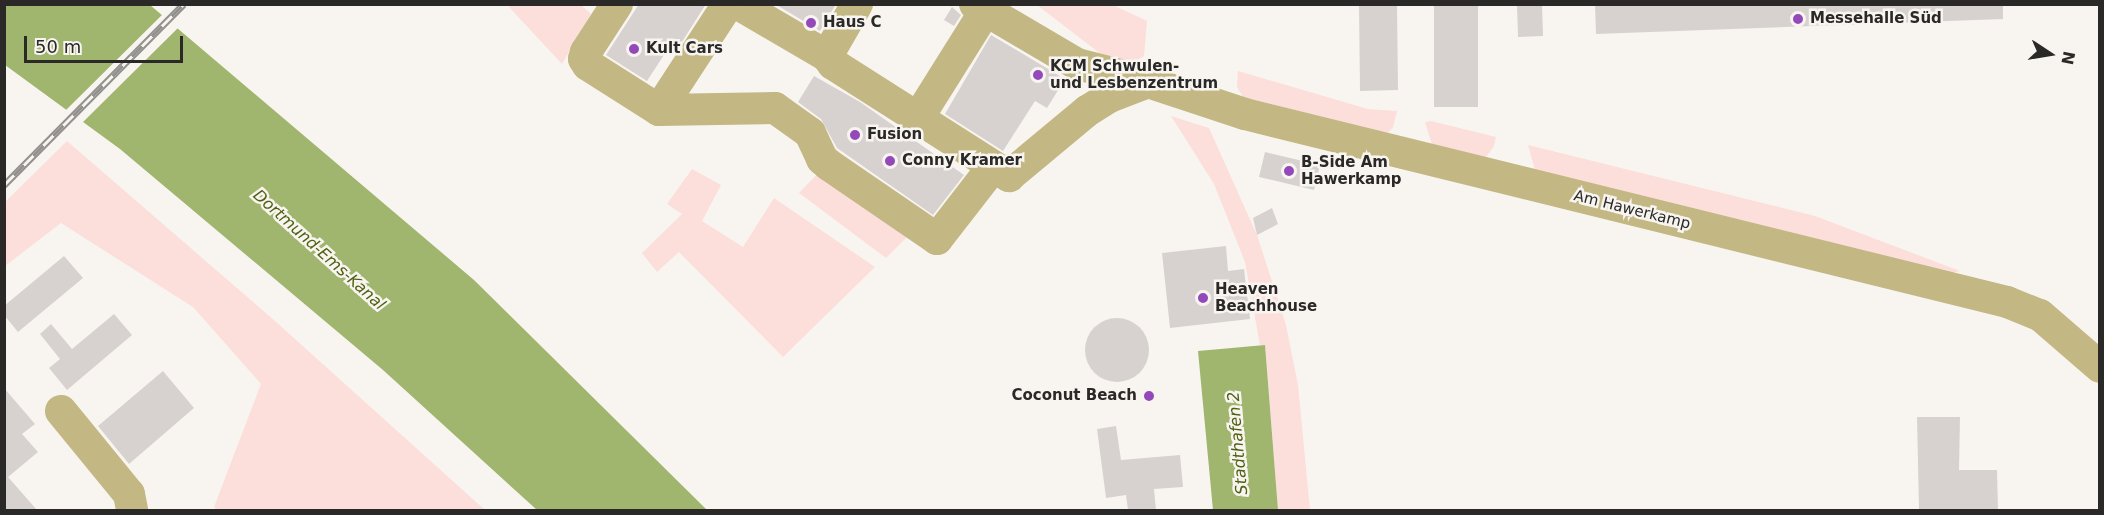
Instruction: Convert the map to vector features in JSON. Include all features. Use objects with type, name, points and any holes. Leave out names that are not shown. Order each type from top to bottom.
[{"type":"street","points":[[617,4],[584,59],[659,110],[775,108],[810,133],[822,159],[937,239],[992,168]]},
{"type":"street","points":[[659,110],[728,4]]},
{"type":"street","points":[[738,4],[827,56],[833,64],[992,168],[1009,176],[1087,111],[1109,97],[1148,82]]},
{"type":"street","points":[[827,56],[856,4]]},
{"type":"street","name":"Am Hawerkamp","points":[[918,118],[980,8],[1077,64],[1148,82],[1245,114],[2007,302],[2040,315],[2100,367]]},
{"type":"street","points":[[61,411],[129,494],[132,510]]},
{"type":"shaded area","points":[[512,4],[581,5],[591,14],[562,64],[509,7]]},
{"type":"shaded area","points":[[1037,5],[1113,5],[1147,21],[1144,56],[1127,66],[1106,58]]},
{"type":"shaded area","points":[[1238,71],[1368,109],[1397,111],[1393,127],[1388,133],[1243,97],[1237,87]]},
{"type":"shaded area","points":[[1171,116],[1209,128],[1257,235],[1286,325],[1298,385],[1310,510],[1278,510],[1265,345],[1260,345],[1245,262],[1214,184]]},
{"type":"shaded area","points":[[1431,121],[1496,137],[1494,146],[1484,160],[1433,148],[1425,122]]},
{"type":"shaded area","points":[[67,141],[275,321],[485,510],[217,510],[214,507],[261,384],[193,307],[61,223],[5,266],[5,202]]},
{"type":"shaded area","points":[[1528,145],[1815,216],[1960,271],[1947,274],[1536,174]]},
{"type":"shaded area","points":[[824,167],[914,230],[886,258],[799,193]]},
{"type":"shaded area","points":[[692,169],[721,185],[702,221],[743,247],[774,198],[875,267],[783,357],[679,252],[657,272],[642,253],[682,214],[667,204]]},
{"type":"water","name":"Dortmund-Ems-Kanal","points":[[5,5],[150,5],[474,280],[707,510],[537,510],[383,370],[120,149],[5,65]]},
{"type":"water","name":"Stadthafen 2","points":[[1265,345],[1278,510],[1213,510],[1198,351]]},
{"type":"pier","points":[[165,12],[181,25],[81,124],[64,112]]},
{"type":"building","name":"Kult Cars","points":[[639,4],[706,4],[680,45],[673,41],[647,81],[606,55]]},
{"type":"building","points":[[775,4],[836,4],[820,31]]},
{"type":"building","points":[[1359,4],[1397,4],[1398,90],[1360,91]]},
{"type":"building","points":[[1434,4],[1478,4],[1478,107],[1434,107]]},
{"type":"building","points":[[1517,4],[1542,4],[1543,36],[1518,37]]},
{"type":"building","name":"Messehalle Süd","points":[[1595,4],[2003,4],[2003,19],[1596,34]]},
{"type":"building","points":[[952,7],[961,15],[954,26],[944,20]]},
{"type":"building","points":[[991,35],[1065,79],[1047,108],[1035,101],[1003,151],[945,114]]},
{"type":"building","name":"Conny Kramer","points":[[814,76],[860,102],[964,175],[933,215],[837,148],[821,119],[798,102]]},
{"type":"building","name":"B-Side Am Hawerkamp","points":[[1265,152],[1320,165],[1314,190],[1259,177]]},
{"type":"building","points":[[1272,208],[1278,224],[1257,235],[1253,218]]},
{"type":"building","points":[[1226,246],[1228,271],[1244,269],[1250,319],[1170,328],[1162,253]]},
{"type":"building","points":[[64,256],[83,278],[18,332],[4,315],[4,306]]},
{"type":"building","points":[[114,314],[132,335],[67,390],[49,368],[60,359],[40,334],[51,324],[72,349]]},
{"type":"building","points":[[1117,318],[1135,324],[1143,332],[1149,350],[1143,368],[1135,376],[1117,382],[1099,376],[1091,368],[1085,350],[1091,332],[1099,324]]},
{"type":"building","points":[[163,371],[194,408],[129,464],[98,426]]},
{"type":"building","points":[[4,388],[35,424],[22,434],[38,452],[8,477],[37,510],[4,510]]},
{"type":"building","points":[[1917,417],[1960,417],[1959,470],[1997,470],[1998,510],[1919,510]]},
{"type":"building","points":[[1116,426],[1121,460],[1180,455],[1183,487],[1154,489],[1156,510],[1128,510],[1126,495],[1106,498],[1097,429]]},
{"type":"railway","points":[[4,185],[184,4]]},
{"type":"place","name":"Messehalle Süd","points":[[1798,19]]},
{"type":"place","name":"Haus C","points":[[811,23]]},
{"type":"place","name":"Kult Cars","points":[[634,49]]},
{"type":"place","name":"KCM Schwulen- und Lesbenzentrum","points":[[1038,75]]},
{"type":"place","name":"Fusion","points":[[855,135]]},
{"type":"place","name":"Conny Kramer","points":[[890,161]]},
{"type":"place","name":"B-Side Am Hawerkamp","points":[[1289,171]]},
{"type":"place","name":"Heaven Beachhouse","points":[[1203,298]]},
{"type":"place","name":"Coconut Beach","points":[[1149,396]]}]
